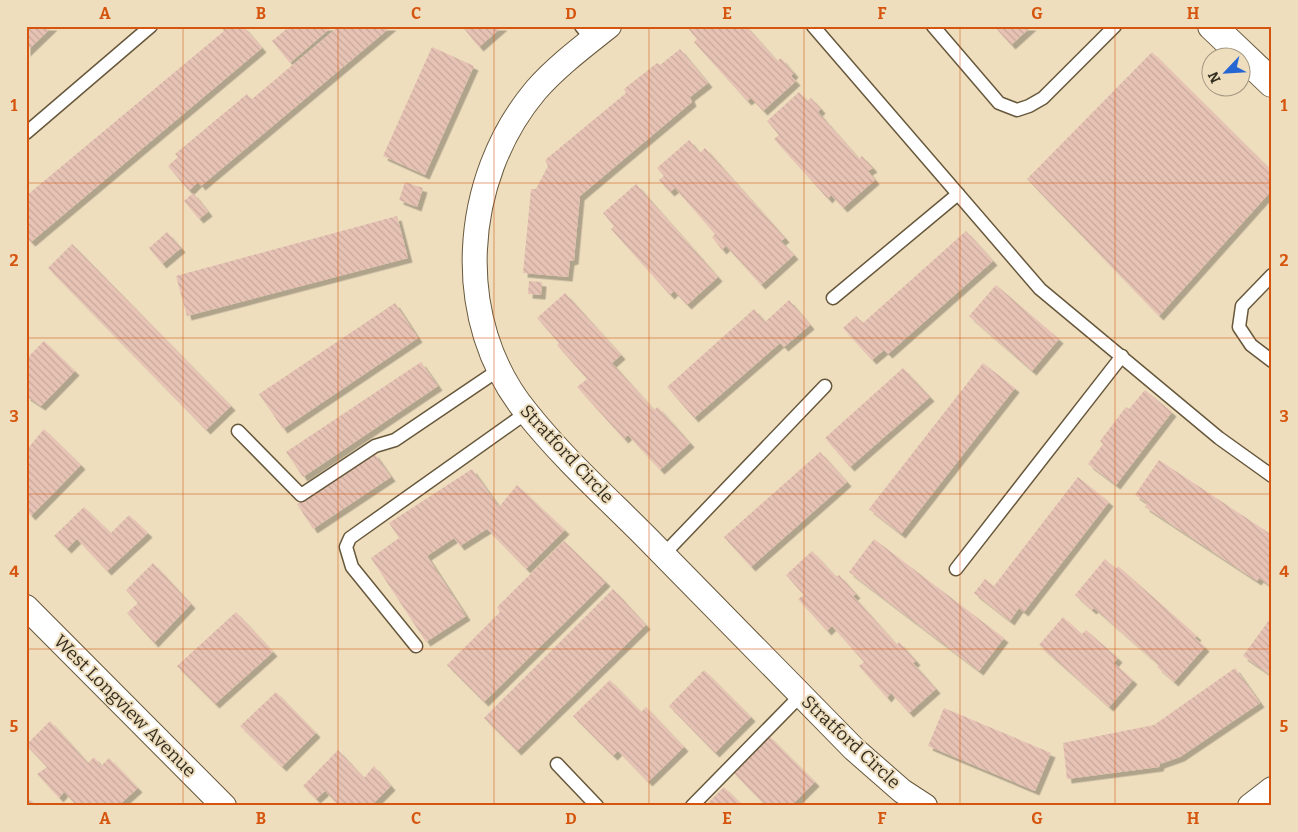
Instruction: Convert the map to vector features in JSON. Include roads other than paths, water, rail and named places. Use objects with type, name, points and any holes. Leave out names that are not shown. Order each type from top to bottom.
[{"type":"main road","points":[[1212,26],[1272,83]]},
{"type":"street","name":"Stratford Circle","points":[[594,31],[536,90],[507,131],[493,161],[482,192],[476,224],[474,257],[476,291],[482,323],[500,369],[526,413],[663,555],[854,749],[902,791],[925,806]]},
{"type":"street","name":"West Longview Avenue","points":[[26,607],[214,803]]},
{"type":"street","points":[[1250,806],[1272,789]]},
{"type":"lane","points":[[26,132],[151,26]]},
{"type":"lane","points":[[813,26],[1040,290],[1219,438],[1272,476]]},
{"type":"lane","points":[[933,26],[999,103],[1017,110],[1043,98],[1115,26]]},
{"type":"lane","points":[[833,298],[958,194]]},
{"type":"lane","points":[[1272,275],[1242,306],[1238,327],[1251,345],[1272,361]]},
{"type":"lane","points":[[956,569],[1122,356]]},
{"type":"lane","points":[[238,431],[301,495],[375,446],[395,440],[500,369]]},
{"type":"lane","points":[[663,555],[825,386]]},
{"type":"lane","points":[[416,646],[352,567],[346,547],[350,538],[526,413]]},
{"type":"lane","points":[[692,806],[801,695]]},
{"type":"lane","points":[[557,764],[598,806]]}]
